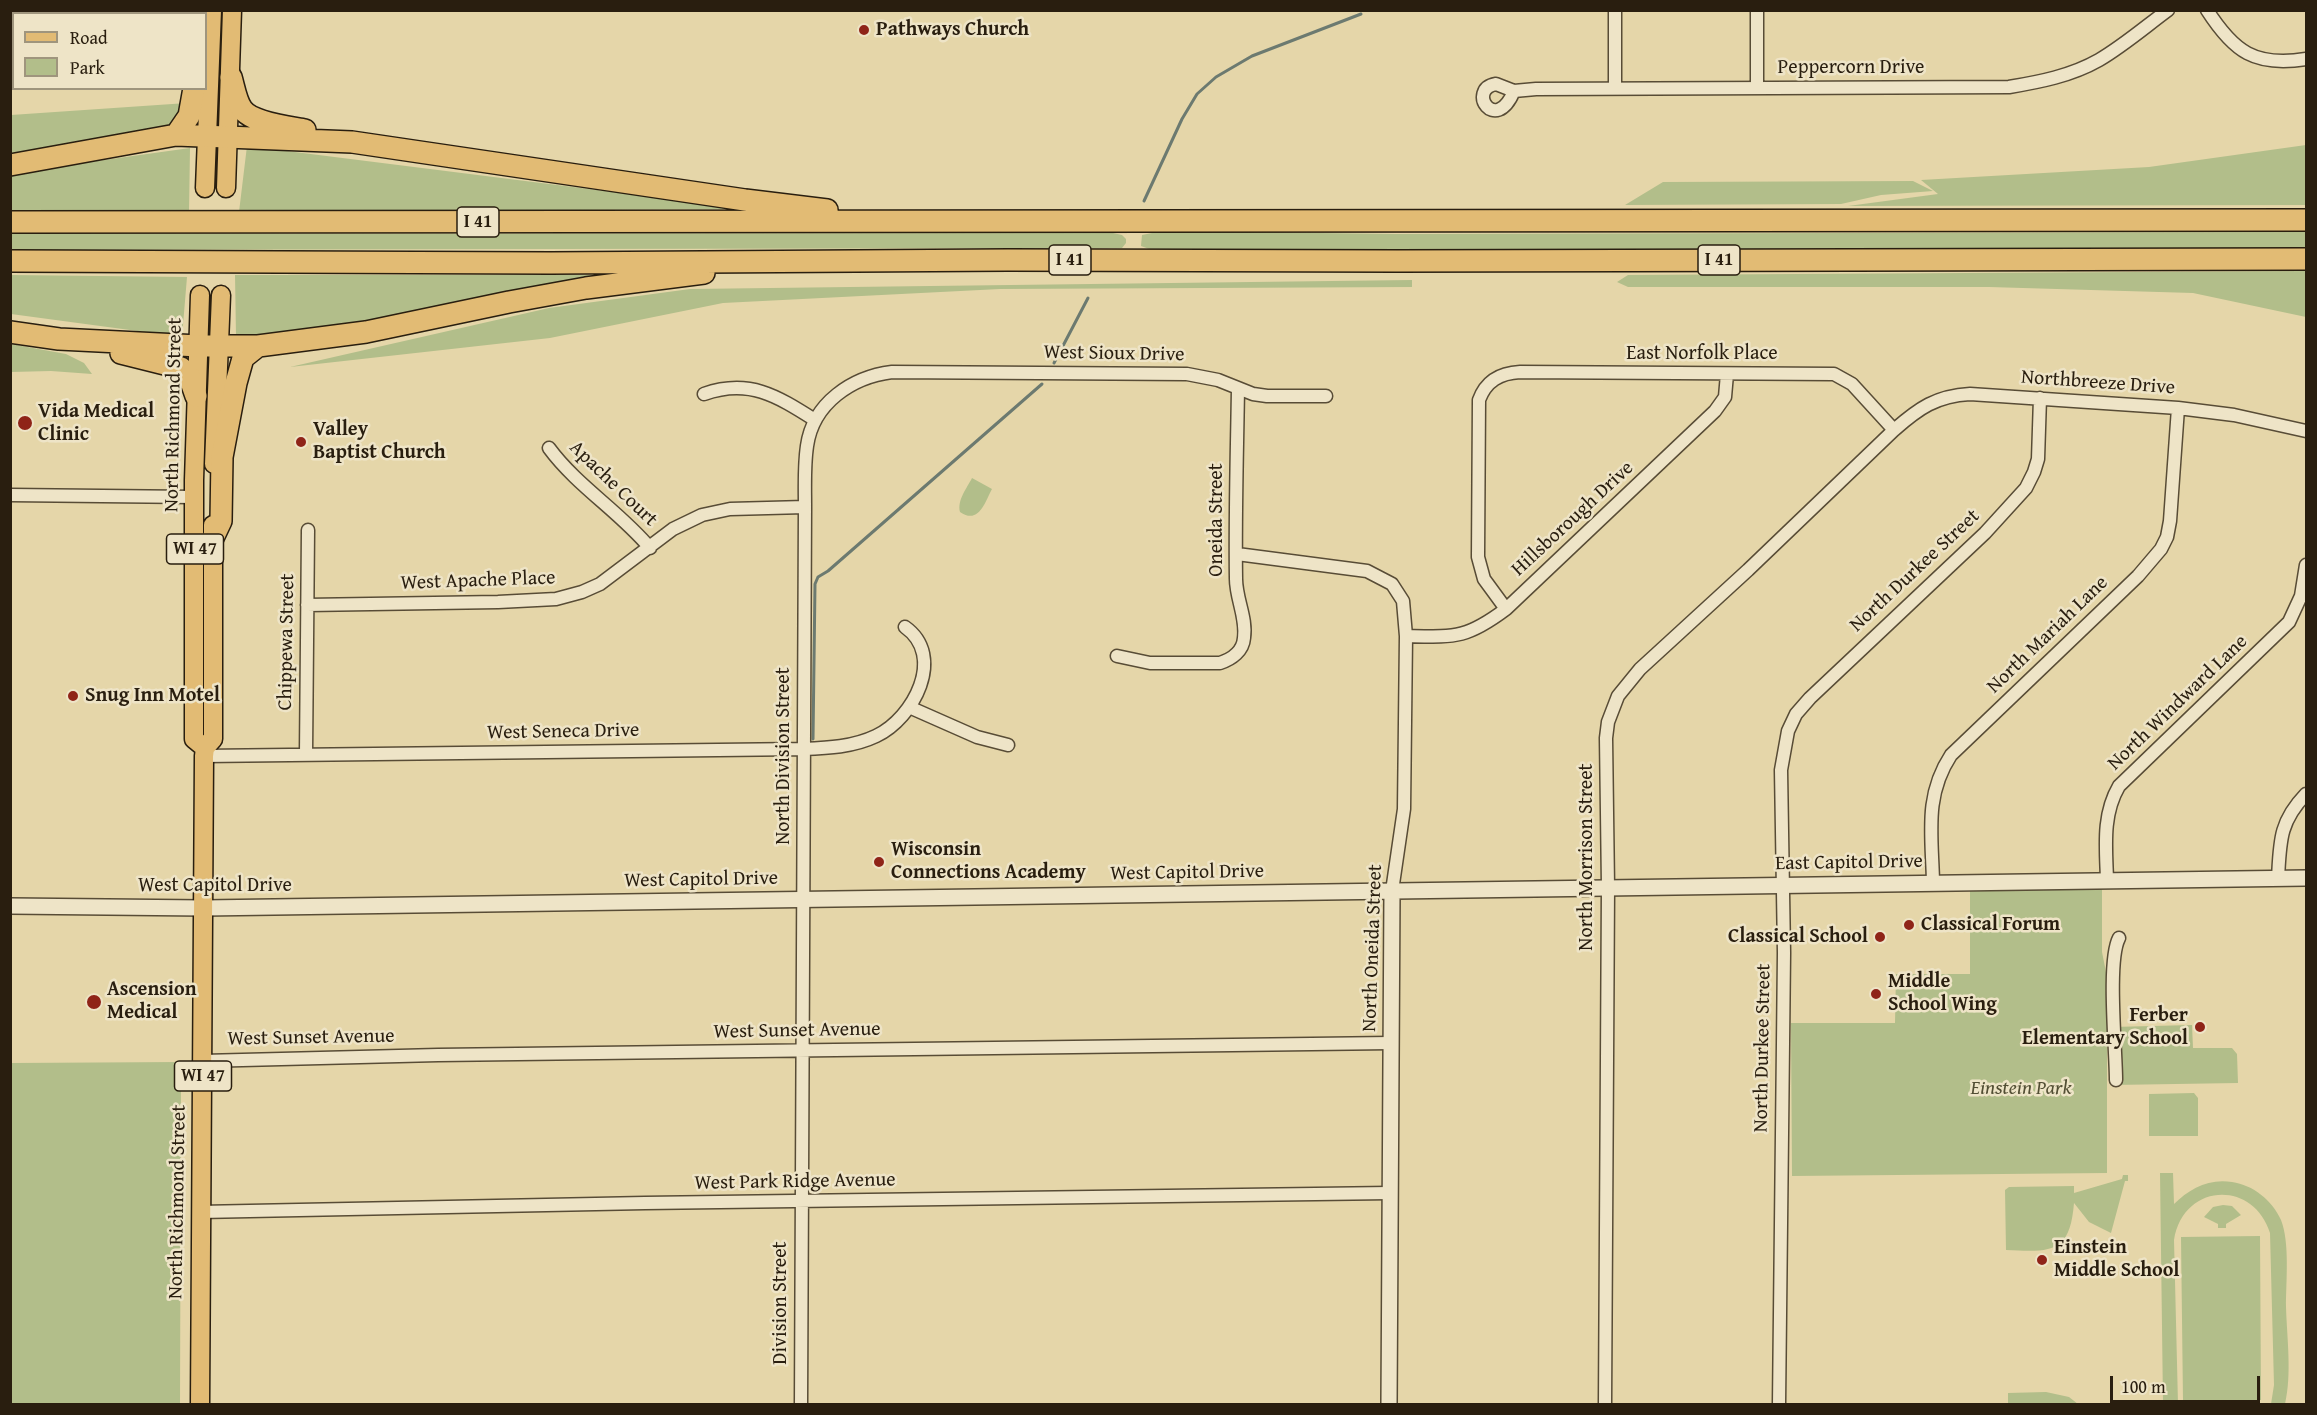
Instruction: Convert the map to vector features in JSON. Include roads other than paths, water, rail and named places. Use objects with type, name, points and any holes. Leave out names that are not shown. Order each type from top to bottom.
[{"type":"highway","points":[[231,77],[240,106],[249,115],[264,121],[352,142],[810,209],[908,214],[946,222]]},
{"type":"highway","points":[[176,135],[189,116],[194,90]]},
{"type":"highway","points":[[10,165],[176,135],[352,142]]},
{"type":"highway","name":"I 41","points":[[10,222],[2307,220]]},
{"type":"highway","name":"I 41","points":[[10,261],[551,263],[2307,259]]},
{"type":"highway","points":[[59,339],[258,346],[366,332],[586,288],[724,271],[776,270],[802,261]]},
{"type":"highway","points":[[10,332],[59,339],[179,367],[189,376],[196,396]]},
{"type":"highway","points":[[213,538],[221,521],[222,457],[236,383],[243,358],[258,346]]},
{"type":"main road","points":[[205,188],[213,10]]},
{"type":"main road","points":[[226,188],[232,10]]},
{"type":"main road","name":"North Richmond Street","points":[[200,295],[209,346],[213,480],[213,739],[204,752]]},
{"type":"main road","name":"North Richmond Street","points":[[200,1404],[204,752],[195,739],[194,497],[196,396],[220,295]]},
{"type":"street","points":[[1615,10],[1615,88]]},
{"type":"street","points":[[1757,10],[1757,88]]},
{"type":"street","name":"Peppercorn Drive","points":[[1514,91],[1536,88],[1995,88],[2029,84],[2096,61],[2117,49],[2168,10]]},
{"type":"street","points":[[2207,10],[2223,35],[2246,53],[2271,62],[2307,59]]},
{"type":"street","name":"West Sioux Drive","points":[[814,420],[840,391],[855,381],[873,374],[892,372],[1186,374],[1218,380],[1238,389],[1267,396],[1326,396]]},
{"type":"street","name":"East Norfolk Place","points":[[1506,609],[1484,579],[1478,556],[1479,400],[1490,382],[1500,375],[1509,373],[1834,374],[1852,384],[1894,430]]},
{"type":"street","name":"Hillsborough Drive","points":[[1406,636],[1443,636],[1470,632],[1486,624],[1506,609],[1715,411],[1725,397],[1727,374]]},
{"type":"street","points":[[704,394],[729,386],[760,391],[794,406],[814,420]]},
{"type":"street","name":"Oneida Street","points":[[1117,656],[1150,663],[1220,663],[1231,659],[1241,649],[1244,640],[1244,626],[1237,596],[1236,554],[1238,389]]},
{"type":"street","name":"Northbreeze Drive","points":[[1894,430],[1916,411],[1942,398],[1970,394],[2178,408],[2234,415],[2307,431]]},
{"type":"street","name":"North Durkee Street","points":[[1779,1404],[1784,885],[1781,770],[1788,731],[1796,714],[1810,698],[1985,533],[2026,488],[2038,459],[2040,398]]},
{"type":"street","name":"North Mariah Lane","points":[[1933,882],[1931,816],[1933,800],[1935,786],[1951,755],[2138,576],[2161,549],[2167,537],[2170,521],[2178,408]]},
{"type":"street","name":"North Division Street","points":[[801,1202],[805,507],[807,445],[814,420]]},
{"type":"street","name":"North Morrison Street","points":[[1605,1404],[1608,887],[1606,738],[1608,722],[1618,696],[1640,669],[1748,570],[1894,430]]},
{"type":"street","name":"Apache Court","points":[[549,448],[568,471],[624,520],[650,548]]},
{"type":"street","points":[[10,495],[194,497]]},
{"type":"street","name":"West Apache Place","points":[[307,605],[556,599],[600,584],[690,519],[715,511],[805,507]]},
{"type":"street","name":"Chippewa Street","points":[[306,754],[308,530]]},
{"type":"street","name":"North Oneida Street","points":[[1236,554],[1258,555],[1367,571],[1381,576],[1392,584],[1403,601],[1406,636],[1404,809],[1392,891],[1389,1404]]},
{"type":"street","name":"North Windward Lane","points":[[2107,880],[2106,823],[2112,797],[2119,786],[2289,622],[2301,596],[2307,565]]},
{"type":"street","name":"West Seneca Drive","points":[[204,752],[306,754],[803,749],[848,745],[879,735],[895,723],[909,707],[922,680],[925,656],[922,644],[914,633],[905,627]]},
{"type":"street","points":[[909,707],[977,737],[1008,745]]},
{"type":"street","points":[[2278,879],[2279,843],[2285,823],[2291,811],[2307,794]]},
{"type":"street","name":"East Capitol Drive","points":[[1392,891],[2307,878]]},
{"type":"street","name":"West Capitol Drive","points":[[10,906],[204,908],[1392,891]]},
{"type":"street","points":[[2116,1080],[2113,968],[2115,946],[2119,938]]},
{"type":"street","name":"West Sunset Avenue","points":[[203,1061],[803,1050],[1391,1043]]},
{"type":"street","name":"West Park Ridge Avenue","points":[[200,1212],[1390,1193]]},
{"type":"street","name":"Division Street","points":[[801,1202],[801,1404]]},
{"type":"waterway","points":[[1144,201],[1182,119],[1197,94],[1216,77],[1252,56],[1361,14]]},
{"type":"waterway","points":[[1054,363],[1088,298]]},
{"type":"waterway","points":[[813,739],[815,584],[818,577],[828,571],[1042,384]]},
{"type":"place","name":"Pathways Church","points":[[864,30]]},
{"type":"place","name":"Vida Medical Clinic","points":[[25,423]]},
{"type":"place","name":"Valley Baptist Church","points":[[301,442]]},
{"type":"place","name":"Snug Inn Motel","points":[[73,696]]},
{"type":"place","name":"Wisconsin Connections Academy","points":[[879,862]]},
{"type":"place","name":"Classical Forum","points":[[1909,925]]},
{"type":"place","name":"Classical School","points":[[1880,937]]},
{"type":"place","name":"Middle School Wing","points":[[1876,994]]},
{"type":"place","name":"Ascension Medical","points":[[94,1002]]},
{"type":"place","name":"Ferber Elementary School","points":[[2200,1027]]},
{"type":"place","name":"Einstein Middle School","points":[[2042,1260]]},
{"type":"park label","name":"Einstein Park","points":[[2021,1089]]}]
